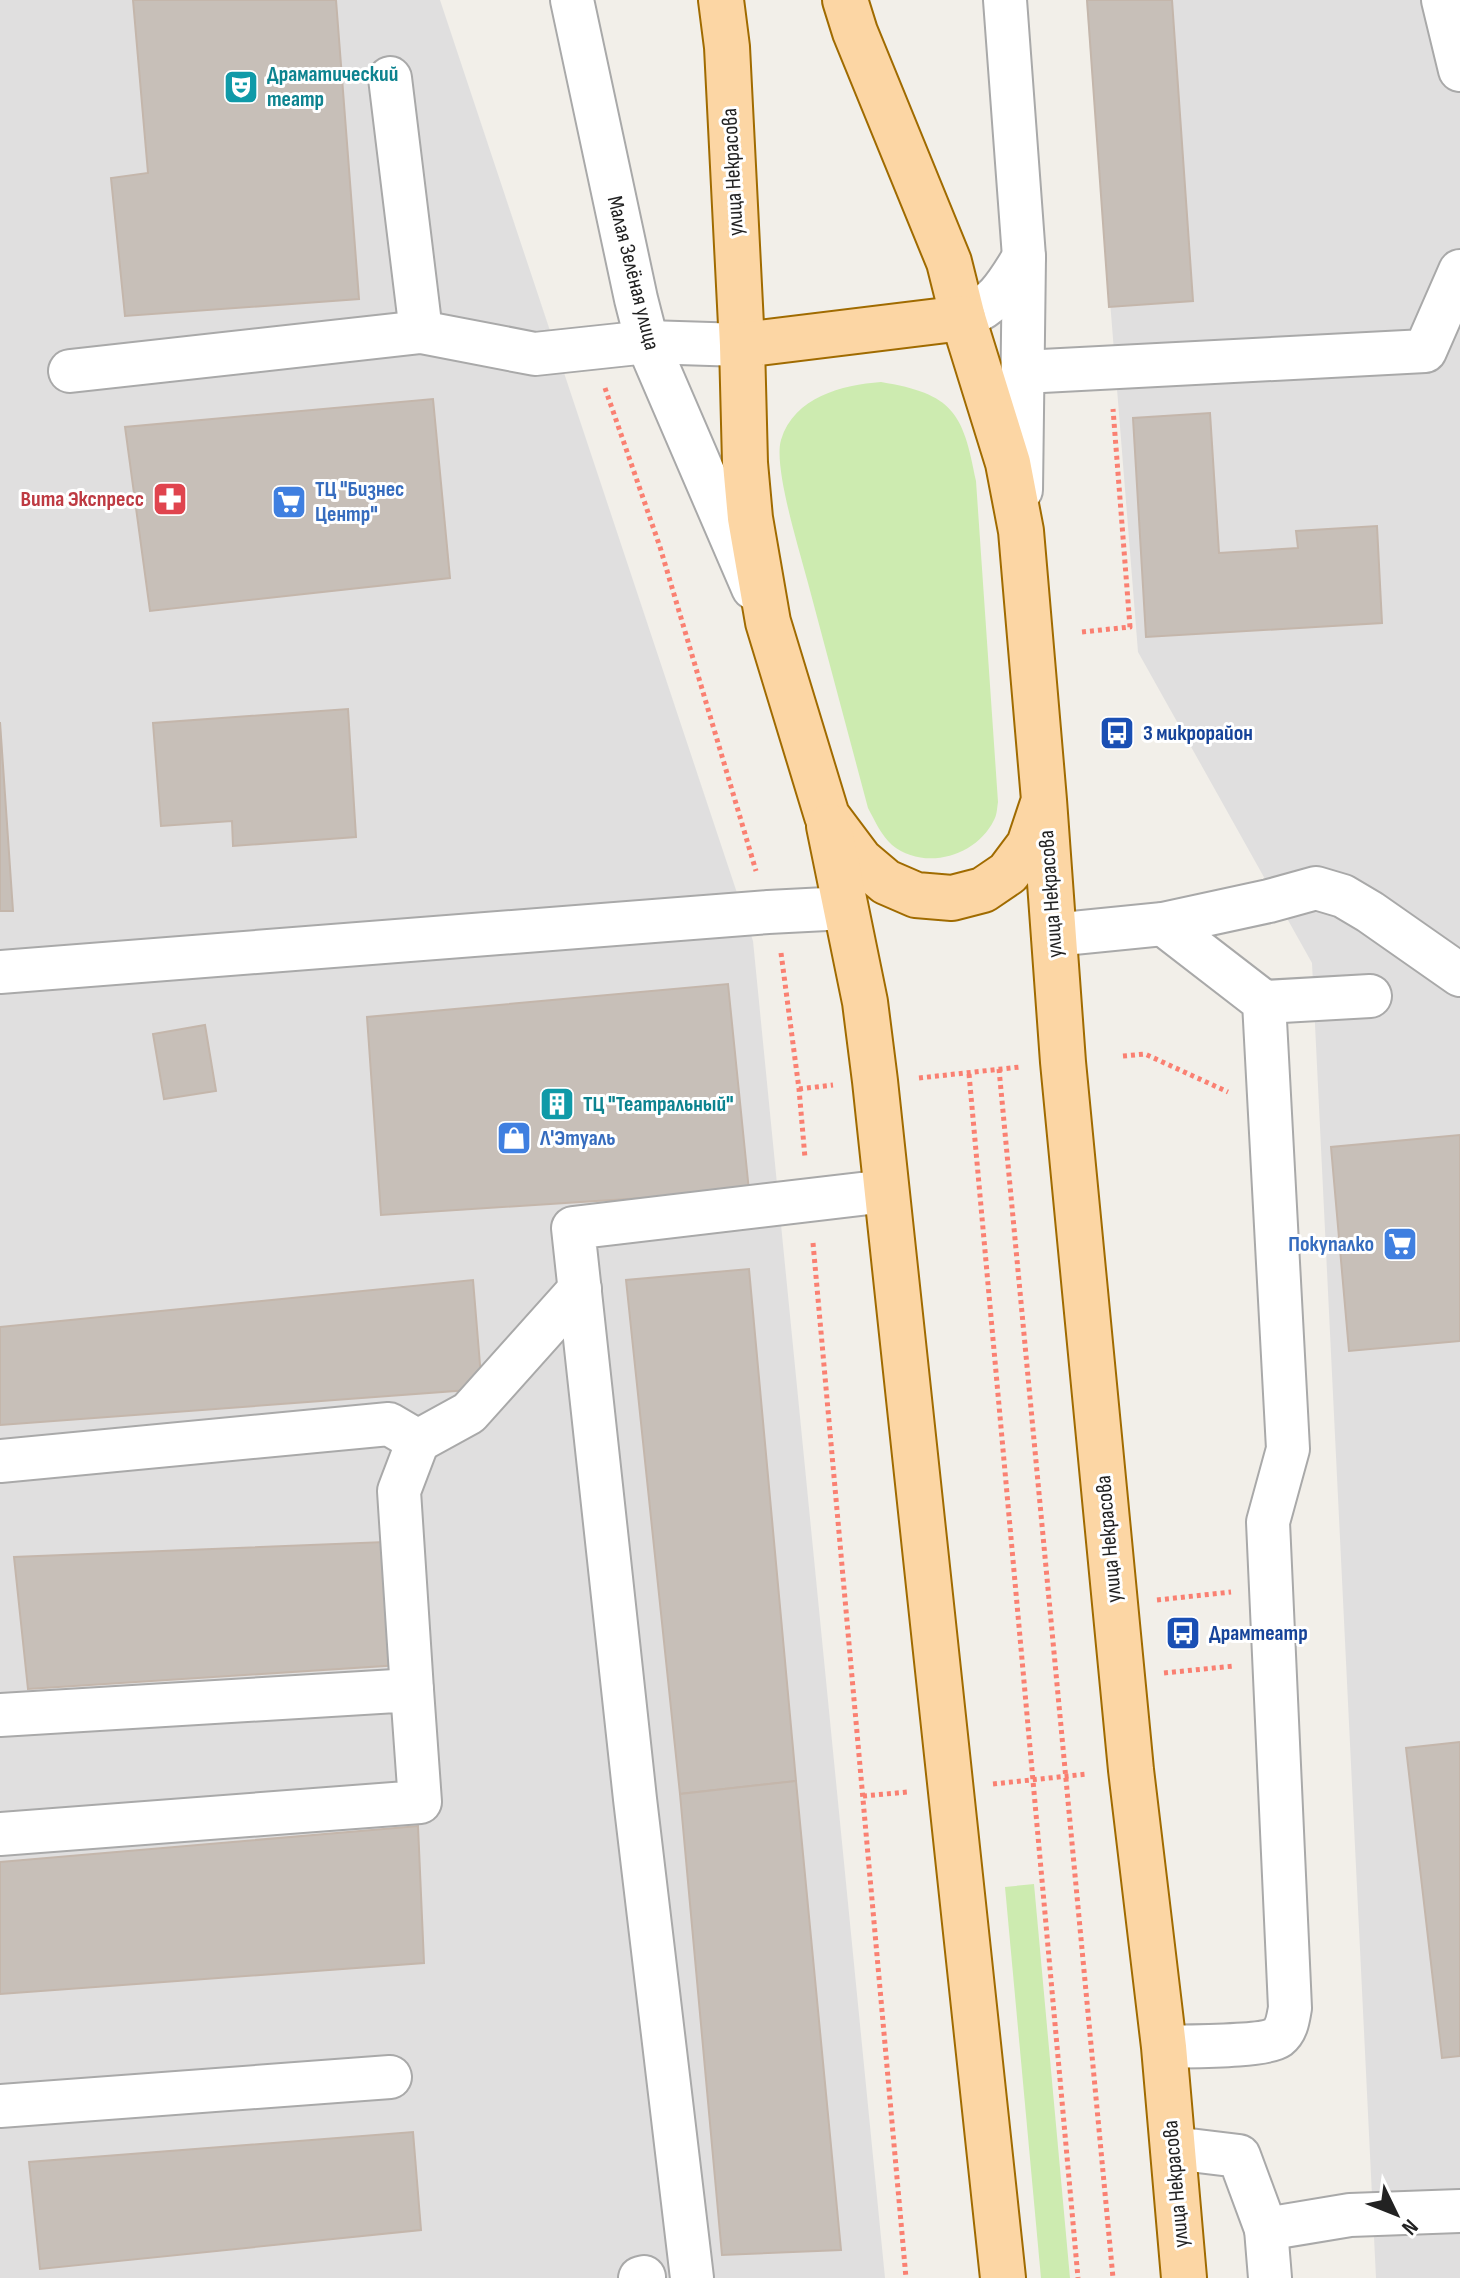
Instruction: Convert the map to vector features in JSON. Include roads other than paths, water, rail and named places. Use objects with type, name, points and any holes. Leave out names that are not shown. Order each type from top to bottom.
[{"type":"main road","name":"улица Некрасова","points":[[721,0],[727,47],[750,518],[768,622],[827,816],[865,1002],[1003,2278]]},
{"type":"main road","name":"улица Некрасова","points":[[845,0],[855,32],[949,262],[1008,463],[1021,531],[1063,1062],[1129,1755],[1164,2047],[1184,2278]]},
{"type":"main road","points":[[742,345],[963,318]]},
{"type":"main road","name":"улица Некрасова","points":[[827,816],[860,860],[886,882],[916,895],[952,898],[983,890],[1008,873],[1029,845],[1044,800]]},
{"type":"street","name":"Малая Зелёная улица","points":[[572,0],[647,342],[768,622]]},
{"type":"street","points":[[1005,0],[1024,257],[1021,531]]},
{"type":"street","points":[[1443,0],[1460,70]]},
{"type":"street","points":[[390,78],[421,332]]},
{"type":"street","points":[[963,318],[979,311],[1002,292],[1024,257]]},
{"type":"street","points":[[1023,372],[1425,351],[1460,271]]},
{"type":"street","points":[[70,371],[421,332],[535,354],[647,342],[742,345]]},
{"type":"street","points":[[1053,935],[1163,924],[1316,888],[1343,896],[1460,975]]},
{"type":"street","points":[[0,972],[846,908]]},
{"type":"street","points":[[1163,924],[1264,1002],[1370,996]]},
{"type":"street","points":[[1164,2047],[1261,2042],[1277,2038],[1288,2025],[1290,2008],[1268,1522],[1288,1449],[1264,1002]]},
{"type":"street","points":[[692,2278],[630,1756],[573,1228],[886,1191]]},
{"type":"street","points":[[0,1834],[420,1802],[399,1491],[418,1441],[469,1413],[580,1289]]},
{"type":"street","points":[[0,1461],[389,1424],[418,1441]]},
{"type":"street","points":[[0,1715],[412,1690]]},
{"type":"street","points":[[0,2106],[390,2077]]},
{"type":"street","points":[[1173,2148],[1239,2156],[1266,2229],[1270,2278]]},
{"type":"street","points":[[1266,2229],[1350,2215],[1460,2211]]},
{"type":"place","name":"Драматический театр","points":[[241,87]]},
{"type":"place","name":"Вита Экспресс","points":[[170,499]]},
{"type":"place","name":"ТЦ \"Бизнес Центр\"","points":[[289,502]]},
{"type":"place","name":"3 микрорайон","points":[[1117,733]]},
{"type":"place","name":"ТЦ \"Театральный\"","points":[[557,1104]]},
{"type":"place","name":"Л'Этуаль","points":[[514,1138]]},
{"type":"place","name":"Покупалко","points":[[1400,1244]]},
{"type":"place","name":"Драмтеатр","points":[[1183,1633]]}]
